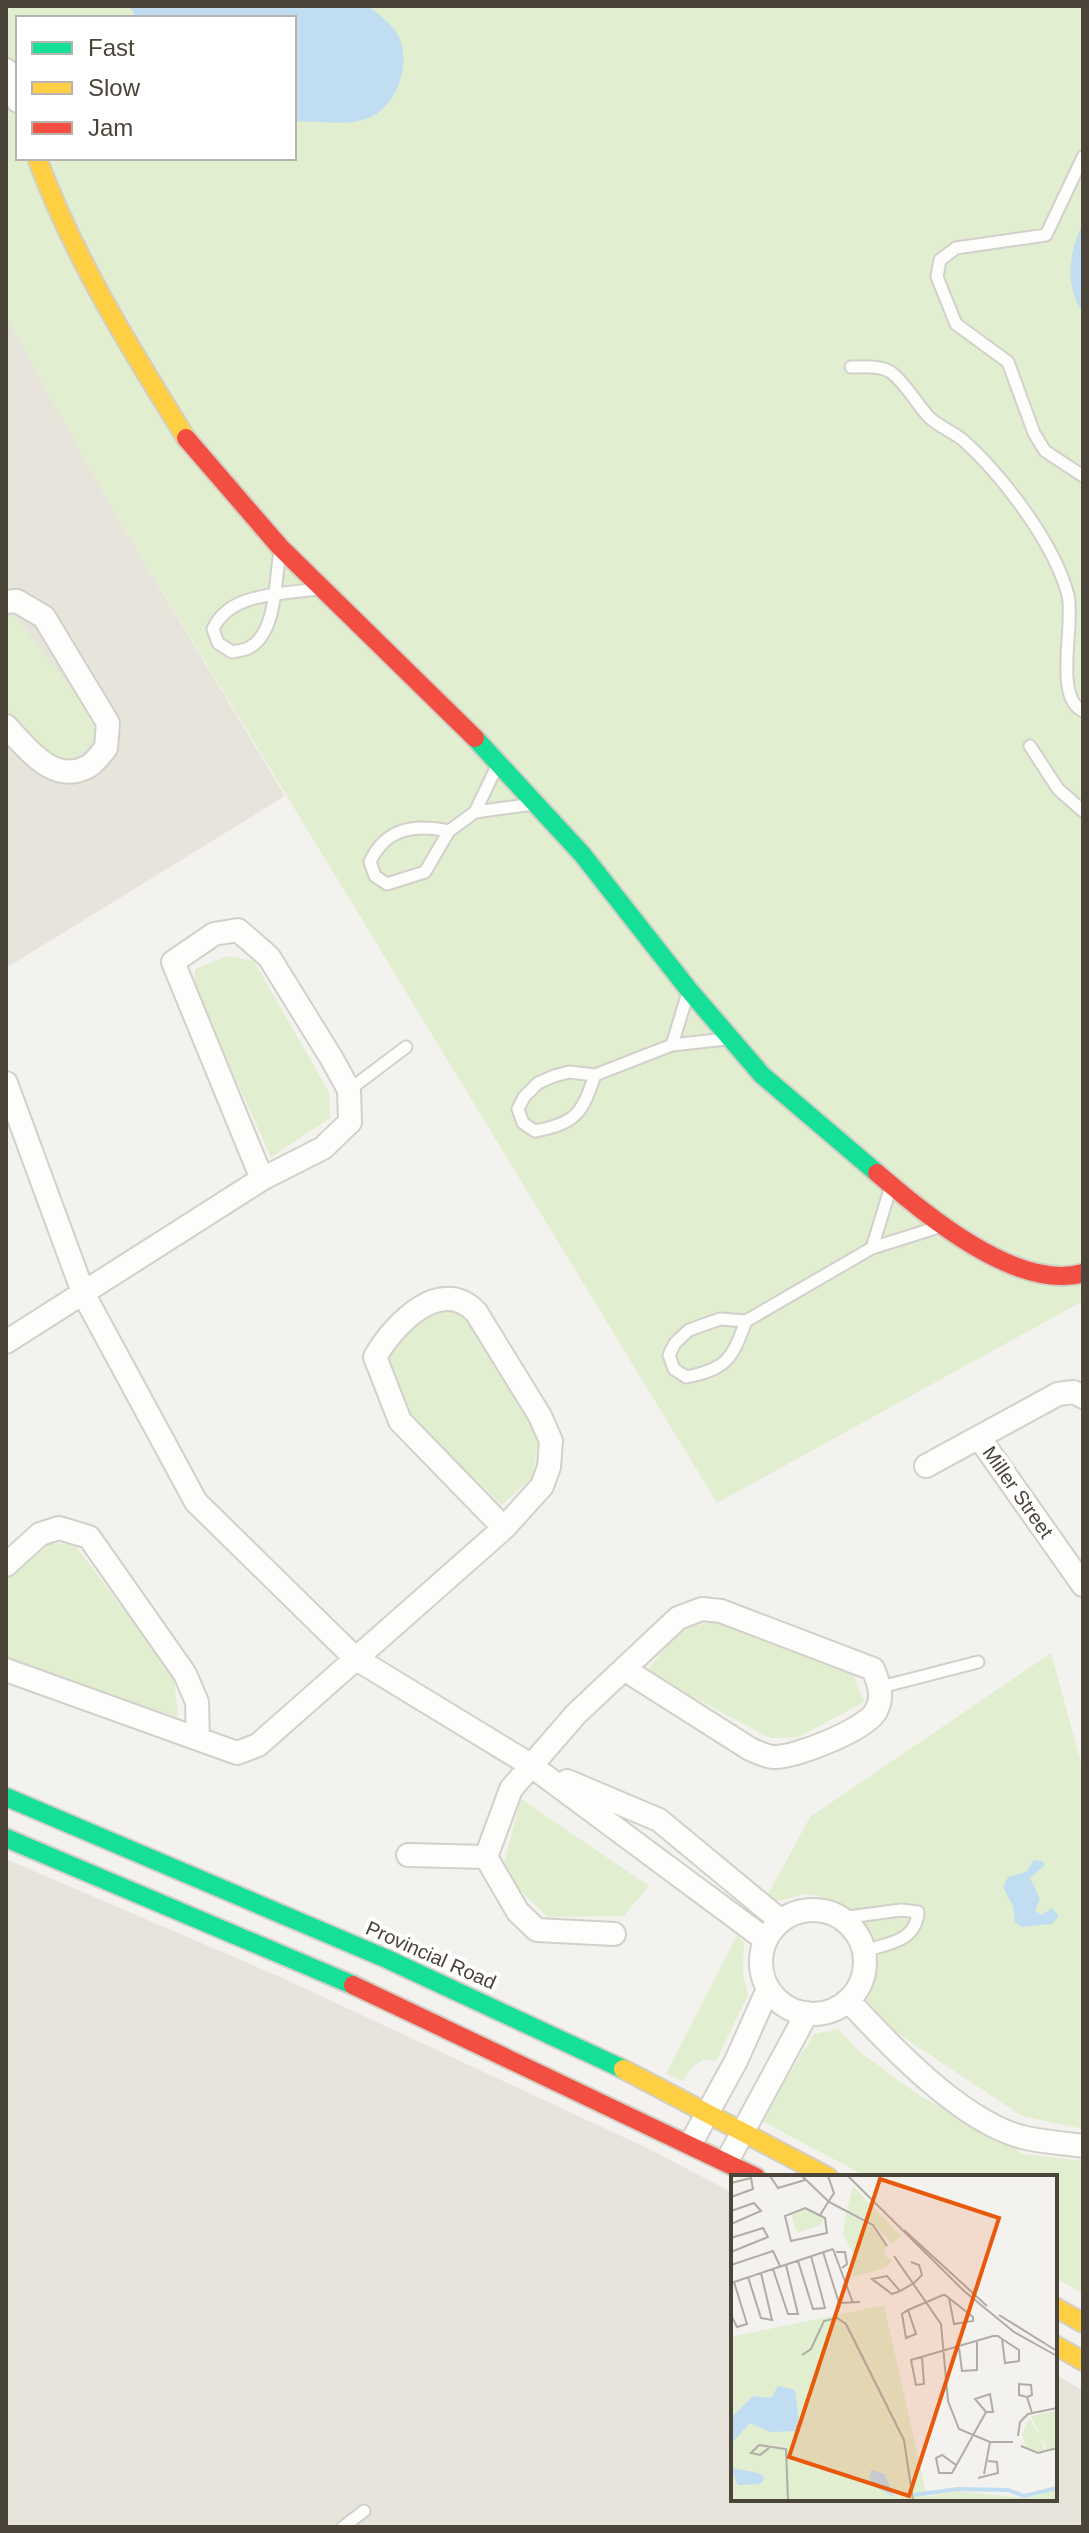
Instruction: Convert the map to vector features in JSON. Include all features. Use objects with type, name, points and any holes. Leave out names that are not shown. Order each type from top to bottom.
[{"type":"street","points":[[6,70],[16,96]]},
{"type":"street","points":[[38,160],[55,206],[111,317],[192,448],[280,547],[499,762],[592,866],[730,1039],[790,1101],[891,1185],[977,1248],[1029,1272],[1066,1278],[1083,1273]]},
{"type":"street","points":[[6,602],[17,601],[44,617],[108,723],[106,748],[87,767],[66,771],[45,766],[6,726]]},
{"type":"street","points":[[6,1342],[262,1179],[323,1148],[350,1122],[349,1090],[269,957],[238,930],[214,934],[173,962],[262,1179]]},
{"type":"street","points":[[6,1083],[84,1295],[196,1502],[355,1658],[529,1764],[766,1940]]},
{"type":"street","points":[[6,1670],[237,1753],[258,1745],[504,1528],[542,1486],[549,1467],[551,1441],[540,1416],[476,1312],[465,1301],[447,1297],[406,1319],[389,1334],[375,1357],[400,1421],[504,1528]]},
{"type":"street","points":[[926,1466],[1058,1394],[1074,1392],[1083,1397]]},
{"type":"street","name":"Miller Street","points":[[980,1439],[1083,1585]]},
{"type":"street","points":[[6,1565],[40,1534],[59,1528],[89,1537],[185,1674],[197,1702],[198,1739]]},
{"type":"street","points":[[614,1934],[537,1930],[509,1900],[486,1857],[511,1789],[529,1764],[624,1669],[678,1618],[702,1609],[721,1611],[873,1669],[881,1687],[878,1708],[871,1721],[801,1753],[773,1757],[750,1749],[624,1669]]},
{"type":"street","points":[[529,1764],[659,1820],[781,1921]]},
{"type":"street","name":"Provincial Road","points":[[6,1797],[423,1975],[709,2111],[824,2175]]},
{"type":"street","points":[[48,1855],[64,1820]]},
{"type":"street","points":[[6,1838],[405,2007],[752,2175]]},
{"type":"street","points":[[408,1855],[486,1857]]},
{"type":"street","points":[[811,1910],[841,1918],[860,1938],[864,1951],[862,1977],[848,2000],[822,2013],[807,2013],[778,2001],[768,1989],[761,1956],[766,1940],[781,1921],[811,1910]]},
{"type":"street","points":[[691,2143],[768,1989]]},
{"type":"street","points":[[848,2000],[930,2082],[990,2122],[1020,2136],[1083,2146]]},
{"type":"street","points":[[727,2161],[807,2013]]},
{"type":"street","points":[[1057,2308],[1083,2323]]},
{"type":"street","points":[[1057,2346],[1083,2361]]},
{"type":"lane","points":[[1083,157],[1046,235],[956,248],[940,260],[937,277],[956,324],[1008,362],[1034,433],[1045,451],[1083,476]]},
{"type":"lane","points":[[851,367],[874,367],[892,373],[929,418],[962,440],[1035,522],[1063,577],[1069,600],[1067,690],[1076,708],[1083,711]]},
{"type":"lane","points":[[280,547],[273,596],[269,620],[251,647],[232,652],[218,643],[213,629],[218,617],[233,604],[273,596],[325,588]]},
{"type":"lane","points":[[1030,746],[1058,789],[1083,811]]},
{"type":"lane","points":[[449,831],[421,825],[390,836],[376,850],[370,862],[375,876],[387,884],[425,872],[449,831],[475,812],[499,762]]},
{"type":"lane","points":[[475,812],[536,804]]},
{"type":"lane","points":[[672,1045],[689,990]]},
{"type":"lane","points":[[595,1075],[585,1103],[574,1119],[535,1131],[523,1123],[518,1109],[538,1083],[569,1072],[595,1075],[672,1045],[730,1039]]},
{"type":"lane","points":[[349,1090],[406,1047]]},
{"type":"lane","points":[[872,1248],[891,1185]]},
{"type":"lane","points":[[746,1321],[736,1349],[725,1365],[686,1377],[674,1369],[669,1355],[675,1343],[689,1330],[720,1319],[746,1321],[872,1248],[945,1225]]},
{"type":"lane","points":[[881,1687],[978,1662]]},
{"type":"lane","points":[[841,1918],[901,1910],[918,1912],[917,1925],[909,1936],[864,1951]]},
{"type":"lane","points":[[343,2527],[364,2511]]},
{"type":"shaded area","points":[[6,316],[114,512],[285,796],[6,968]]},
{"type":"shaded area","points":[[6,1859],[278,1976],[649,2149],[731,2192],[731,2501],[1057,2501],[1057,2375],[1083,2391],[1083,2527],[6,2527]]},
{"type":"green space","points":[[6,6],[1083,6],[1083,1301],[717,1503],[114,512],[6,316]]},
{"type":"green space","points":[[14,615],[97,721],[96,740],[72,760],[50,755],[6,709],[6,617]]},
{"type":"green space","points":[[227,956],[254,961],[329,1092],[330,1118],[271,1157],[195,989],[195,969]]},
{"type":"green space","points":[[452,1308],[473,1317],[539,1437],[533,1477],[502,1505],[407,1415],[384,1361],[414,1317]]},
{"type":"green space","points":[[47,1543],[74,1544],[174,1676],[178,1717],[6,1662],[6,1580]]},
{"type":"green space","points":[[721,1619],[853,1675],[864,1702],[799,1737],[770,1738],[646,1672],[679,1630]]},
{"type":"green space","points":[[1051,1653],[1083,1770],[1083,2129],[1022,2116],[888,2027],[862,2001],[870,1985],[871,1952],[856,1922],[844,1910],[830,1900],[807,1894],[777,1901],[765,1900],[810,1817]]},
{"type":"green space","points":[[521,1799],[649,1886],[624,1916],[547,1917],[516,1886],[504,1862]]},
{"type":"green space","points":[[737,1935],[744,1943],[743,1975],[748,1995],[716,2061],[704,2059],[692,2067],[683,2081],[666,2074]]},
{"type":"green space","points":[[838,2029],[861,2053],[923,2098],[988,2131],[1023,2154],[1083,2161],[1083,2293],[1057,2279],[1057,2175],[863,2175],[760,2120],[814,2034]]},
{"type":"water","points":[[130,6],[368,6],[399,37],[402,74],[384,108],[363,120],[346,123],[296,122],[296,16],[135,16]]},
{"type":"water","points":[[1083,223],[1083,313],[1073,291],[1071,268],[1074,245]]},
{"type":"water","points":[[1034,1860],[1042,1861],[1045,1865],[1030,1878],[1040,1899],[1035,1911],[1042,1915],[1052,1908],[1059,1916],[1052,1924],[1022,1927],[1015,1922],[1013,1906],[1003,1887],[1008,1877],[1026,1872]]},
{"type":"traffic: fast","points":[[475,738],[582,854],[689,990],[762,1075],[877,1173]]},
{"type":"traffic: fast","points":[[6,1797],[387,1959],[623,2069]]},
{"type":"traffic: fast","points":[[6,1838],[353,1985]]},
{"type":"traffic: slow","points":[[38,160],[86,267],[186,438]]},
{"type":"traffic: slow","points":[[623,2069],[824,2175]]},
{"type":"traffic: slow","points":[[1057,2308],[1083,2323]]},
{"type":"traffic: slow","points":[[1057,2346],[1083,2361]]},
{"type":"traffic: jam","points":[[186,438],[280,547],[475,738]]},
{"type":"traffic: jam","points":[[877,1173],[946,1228],[1001,1261],[1057,1276],[1083,1273]]},
{"type":"traffic: jam","points":[[353,1985],[752,2175]]}]
